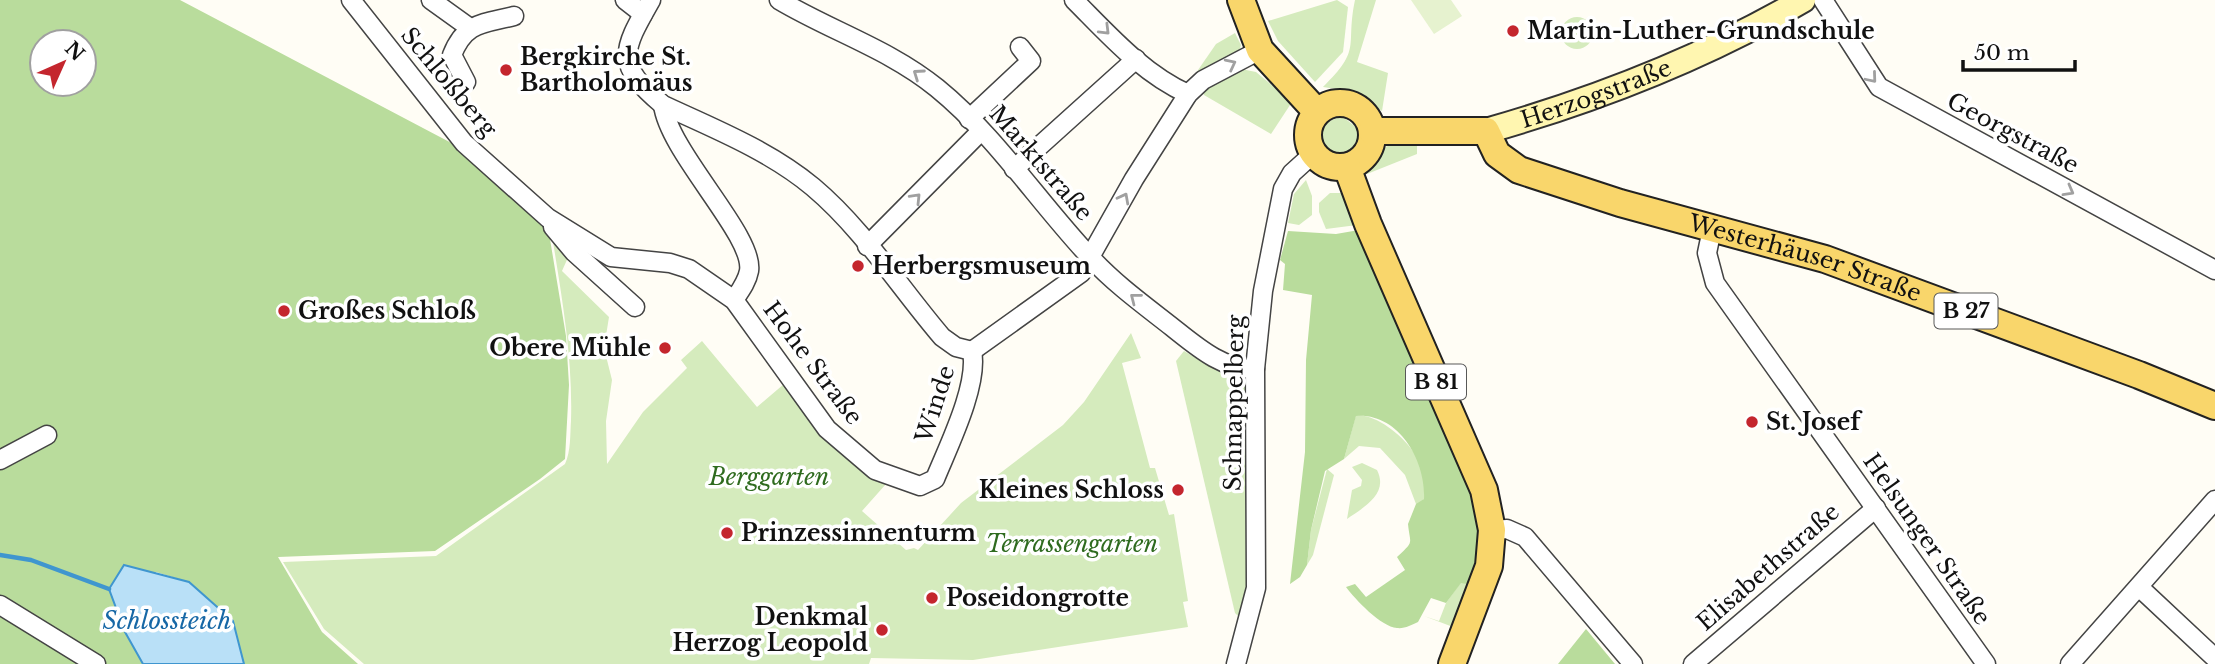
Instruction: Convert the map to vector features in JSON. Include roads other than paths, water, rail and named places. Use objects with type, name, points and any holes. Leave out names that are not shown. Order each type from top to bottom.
[{"type":"main road","points":[[1241,0],[1260,50],[1317,112]]},
{"type":"main road","points":[[1330,104],[1350,105],[1366,117],[1372,131],[1367,152],[1358,162],[1347,167],[1328,165],[1313,153],[1307,134],[1317,112],[1330,104]]},
{"type":"main road","name":"Herzogstraße","points":[[1372,131],[1406,130],[1461,134],[1486,131]]},
{"type":"main road","name":"Westerhäuser Straße","points":[[1486,131],[1497,154],[1519,170],[1864,273],[2215,406]]},
{"type":"main road","name":"B 81","points":[[1347,167],[1372,235],[1487,500],[1492,550],[1483,589],[1452,664]]},
{"type":"street","name":"Schloßberg","points":[[351,0],[464,143],[548,218],[611,257],[670,263]]},
{"type":"street","points":[[431,0],[470,27]]},
{"type":"street","points":[[625,0],[647,7],[629,39],[628,69],[663,105],[791,171],[835,209],[942,337],[956,346],[972,351]]},
{"type":"street","name":"Marktstraße","points":[[779,0],[914,70],[975,125],[1091,258],[1119,286],[1204,352],[1242,370],[1255,369]]},
{"type":"street","points":[[1074,0],[1136,59],[1188,94],[1203,80],[1260,50]]},
{"type":"street","name":"Herzogstraße","points":[[1486,131],[1545,113],[1731,40],[1777,6],[1803,0]]},
{"type":"street","name":"Georgstraße","points":[[1823,0],[1867,73],[1879,87],[2215,271]]},
{"type":"street","points":[[466,82],[452,55],[459,36],[470,27],[514,16]]},
{"type":"street","points":[[867,246],[1031,61],[1020,47]]},
{"type":"street","points":[[1014,169],[1136,59]]},
{"type":"street","name":"Winde","points":[[920,486],[935,479],[949,445],[974,369],[972,351],[1081,273],[1134,179],[1188,94]]},
{"type":"street","points":[[663,105],[664,118],[692,169],[746,251],[749,271],[734,300]]},
{"type":"street","name":"Schnappelberg","points":[[1236,664],[1256,588],[1255,369],[1261,302],[1278,206],[1292,173],[1313,153]]},
{"type":"street","name":"Schloßberg","points":[[548,218],[574,252],[635,307]]},
{"type":"street","name":"Helsunger Straße","points":[[1712,229],[1707,253],[1715,283],[1986,664]]},
{"type":"street","name":"Hohe Straße","points":[[670,263],[689,269],[734,300],[827,429],[875,470],[920,486]]},
{"type":"street","points":[[0,460],[47,435]]},
{"type":"street","points":[[2070,664],[2215,500]]},
{"type":"street","name":"Elisabethstraße","points":[[1693,664],[1876,508]]},
{"type":"street","points":[[1492,530],[1507,529],[1525,537],[1633,664]]},
{"type":"street","points":[[2139,587],[2215,658]]},
{"type":"street","points":[[0,606],[96,664]]},
{"type":"water","name":"Schlossteich","points":[[124,565],[189,582],[233,621],[244,664],[143,664],[125,632],[109,589]]},
{"type":"waterway","points":[[0,555],[31,560],[109,589]]},
{"type":"place","name":"Martin-Luther-Grundschule","points":[[1513,31]]},
{"type":"place","name":"Bergkirche St. Bartholomäus","points":[[506,70]]},
{"type":"place","name":"Herbergsmuseum","points":[[858,266]]},
{"type":"place","name":"Großes Schloß","points":[[284,311]]},
{"type":"place","name":"Obere Mühle","points":[[665,348]]},
{"type":"place","name":"St. Josef","points":[[1752,422]]},
{"type":"place","name":"Kleines Schloss","points":[[1178,490]]},
{"type":"place","name":"Prinzessinnenturm","points":[[727,533]]},
{"type":"place","name":"Poseidongrotte","points":[[932,598]]},
{"type":"place","name":"Denkmal Herzog Leopold","points":[[882,630]]},
{"type":"park label","name":"Berggarten","points":[[769,477]]},
{"type":"park label","name":"Terrassengarten","points":[[1072,544]]}]
